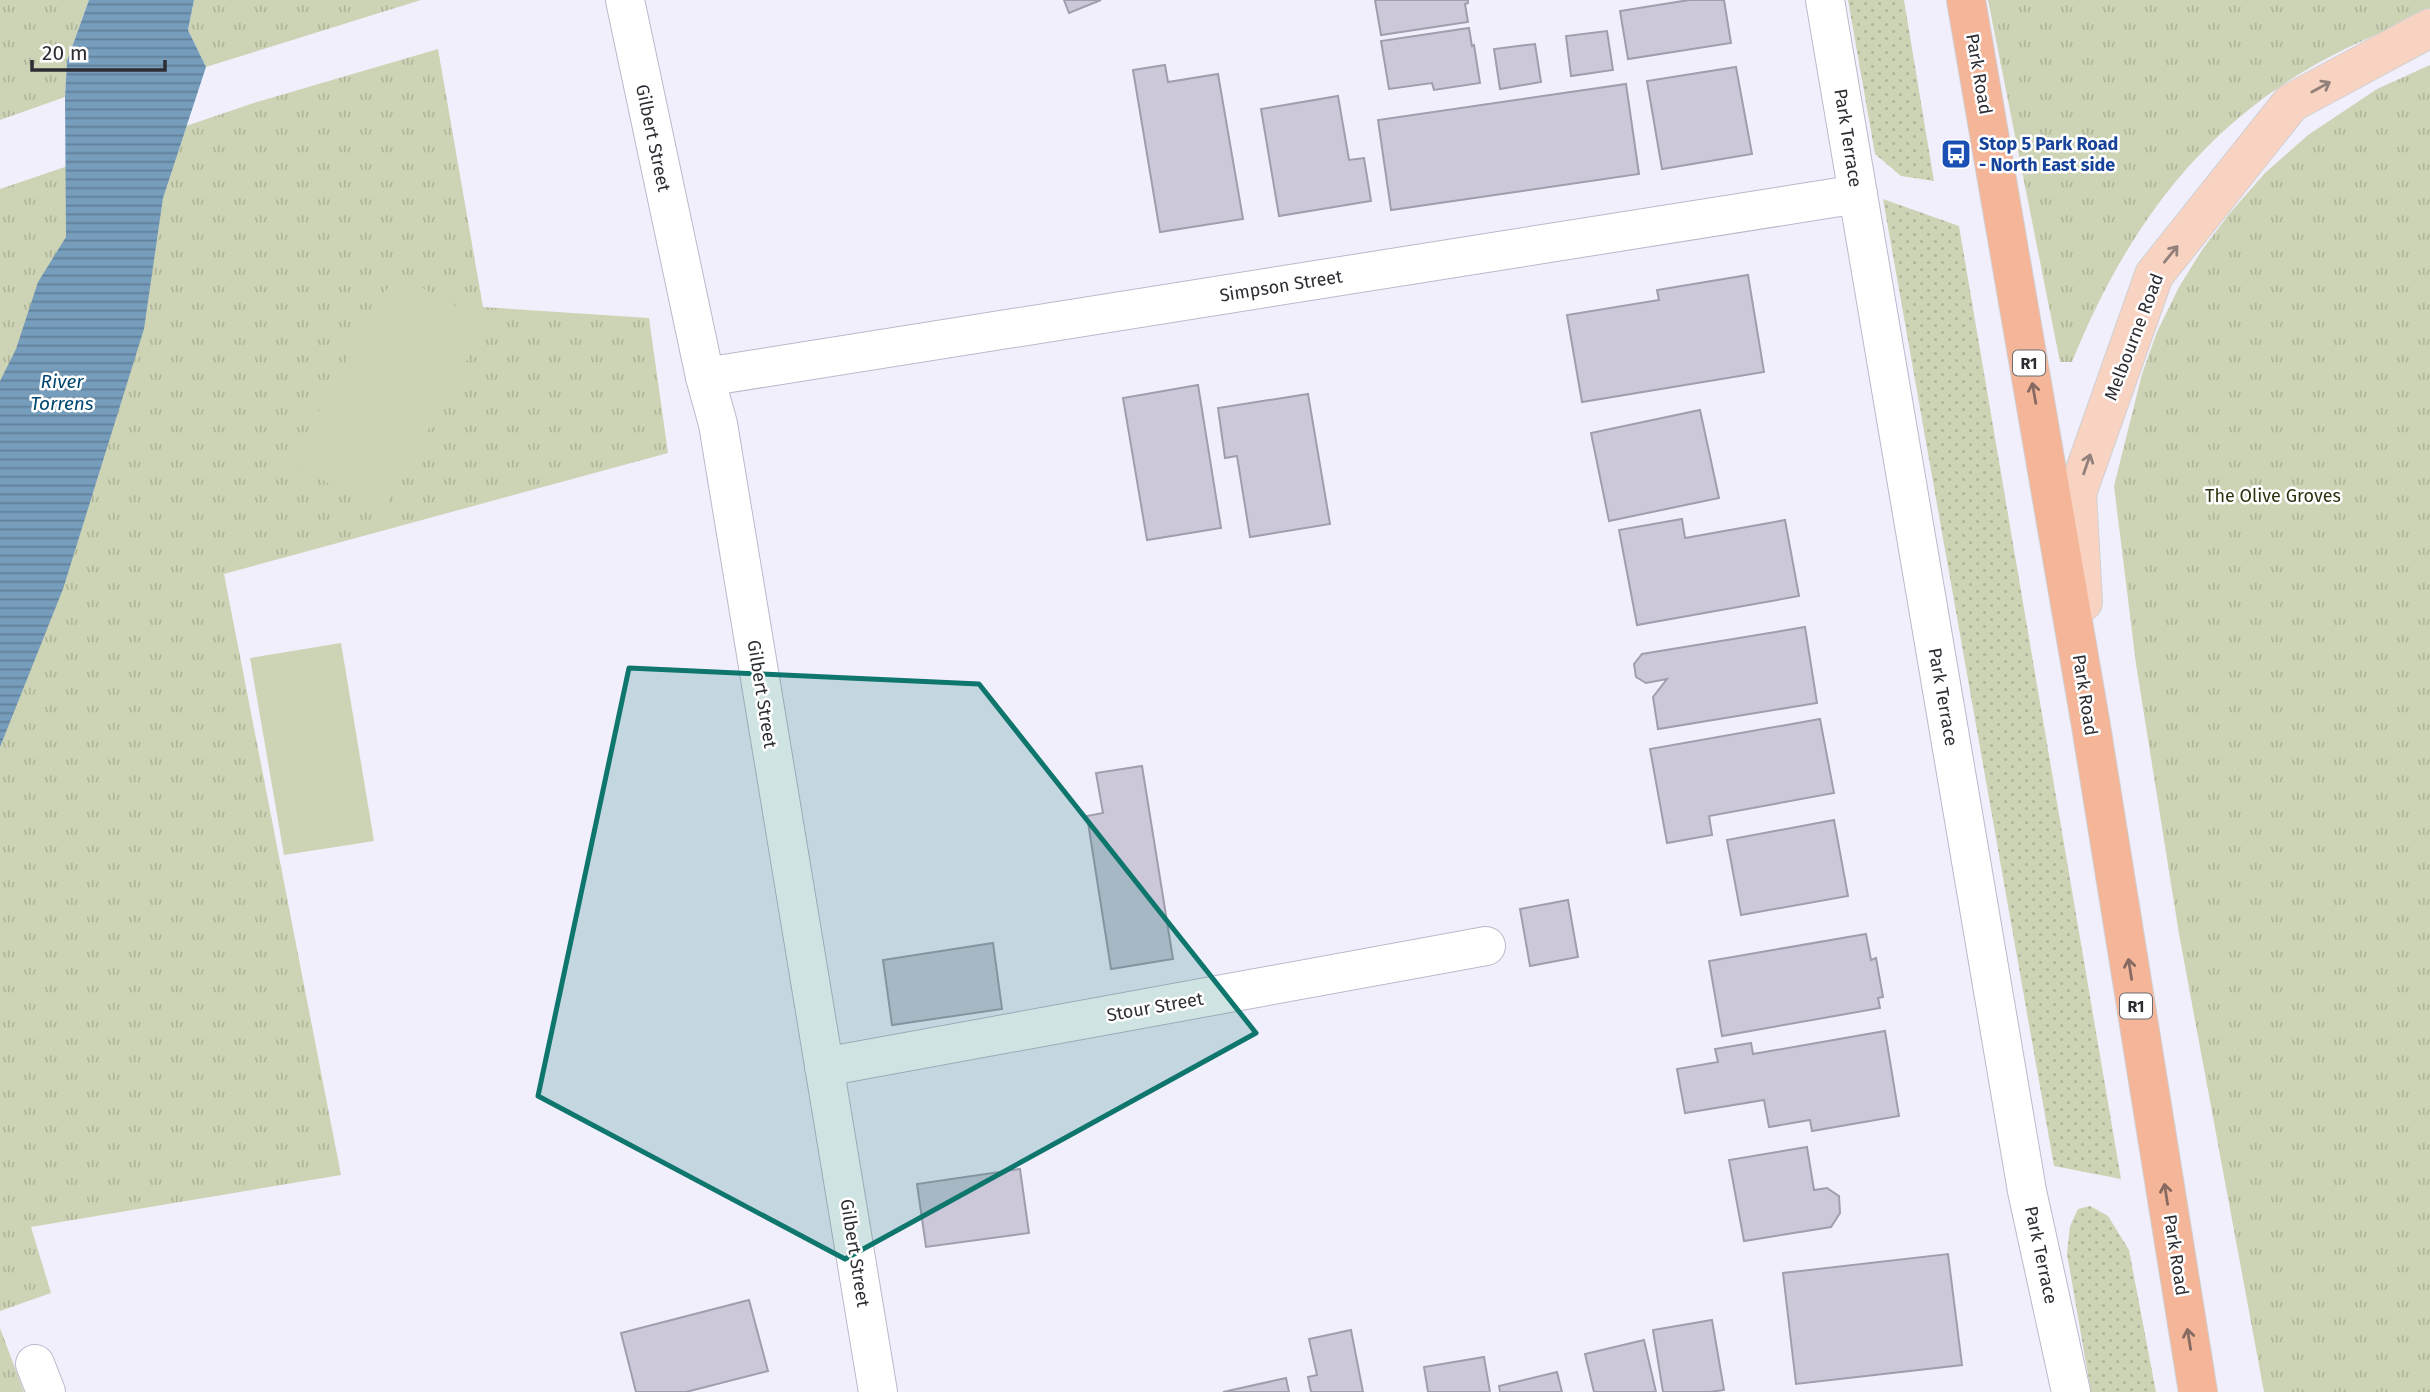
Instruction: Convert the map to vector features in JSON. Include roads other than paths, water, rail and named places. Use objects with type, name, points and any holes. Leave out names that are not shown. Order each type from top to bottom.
[{"type":"highway","name":"Park Road","points":[[1966,0],[2091,726],[2198,1392]]},
{"type":"main road","name":"Melbourne Road","points":[[2091,726],[2077,493],[2154,275],[2291,103],[2430,28]]},
{"type":"street","name":"Park Terrace","points":[[1825,0],[2027,1191],[2069,1392]]},
{"type":"street","name":"Gilbert Street","points":[[628,16],[705,377],[718,424],[878,1392]]},
{"type":"street","name":"Simpson Street","points":[[705,377],[1857,194]]},
{"type":"street","name":"Stour Street","points":[[824,1067],[1486,946]]},
{"type":"water","name":"River Torrens","points":[[89,0],[194,0],[188,30],[206,67],[163,198],[144,329],[63,589],[0,747],[0,381],[16,349],[38,282],[66,237],[67,61]]},
{"type":"place","name":"Stop 5 Park Road - North East side","points":[[1956,154]]},
{"type":"park label","name":"The Olive Groves","points":[[2273,496]]}]
